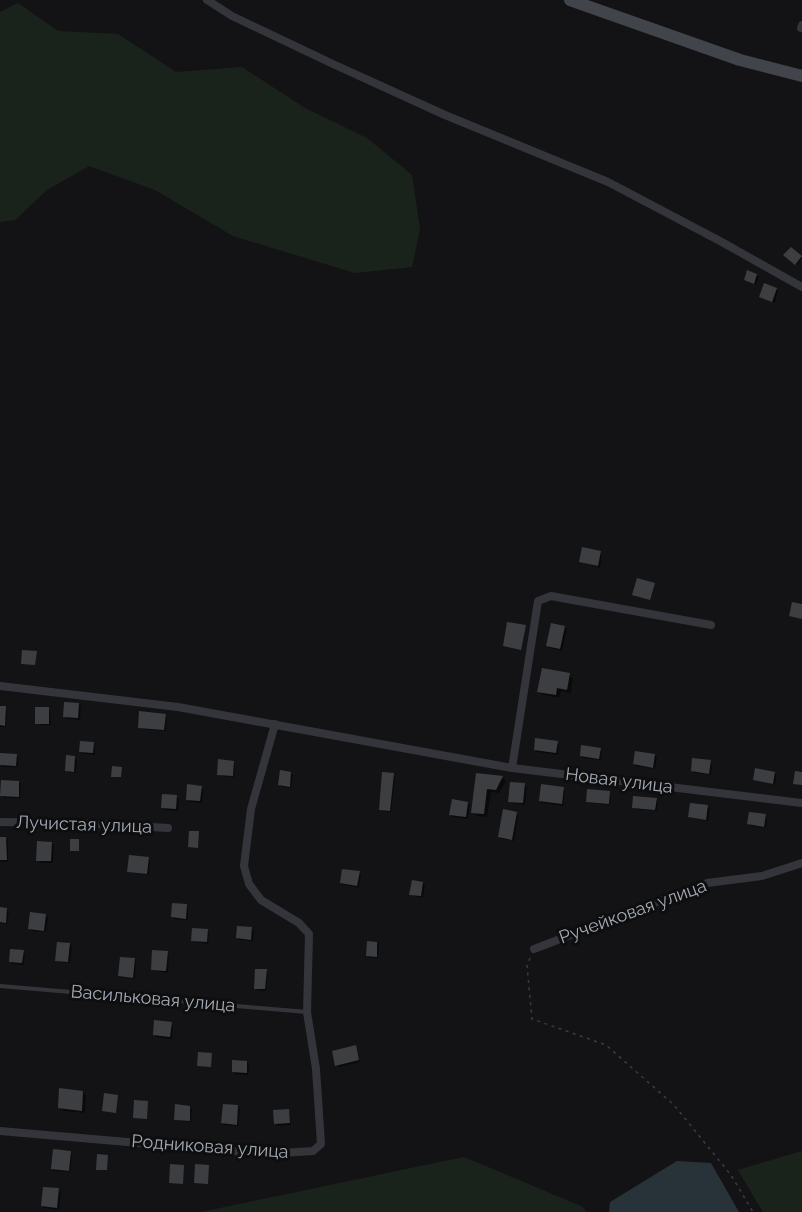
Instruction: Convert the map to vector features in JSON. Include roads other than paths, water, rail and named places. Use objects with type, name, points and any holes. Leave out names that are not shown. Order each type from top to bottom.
[{"type":"main road","points":[[570,0],[740,60],[802,76]]},
{"type":"street","points":[[207,0],[232,16],[374,83],[445,115],[608,182],[784,275],[802,287]]},
{"type":"street","points":[[512,768],[538,602],[550,596],[711,625]]},
{"type":"street","name":"Новая улица","points":[[0,686],[178,707],[512,768],[802,803]]},
{"type":"street","name":"Родниковая улица","points":[[0,1131],[266,1154],[313,1152],[321,1144],[316,1069],[307,1012],[309,934],[299,923],[261,900],[249,884],[244,866],[251,809],[275,724]]},
{"type":"street","name":"Лучистая улица","points":[[0,822],[82,823],[168,828]]},
{"type":"street","name":"Ручейковая улица","points":[[534,949],[706,884],[762,876],[802,863]]},
{"type":"lane","name":"Васильковая улица","points":[[0,986],[307,1012]]}]
